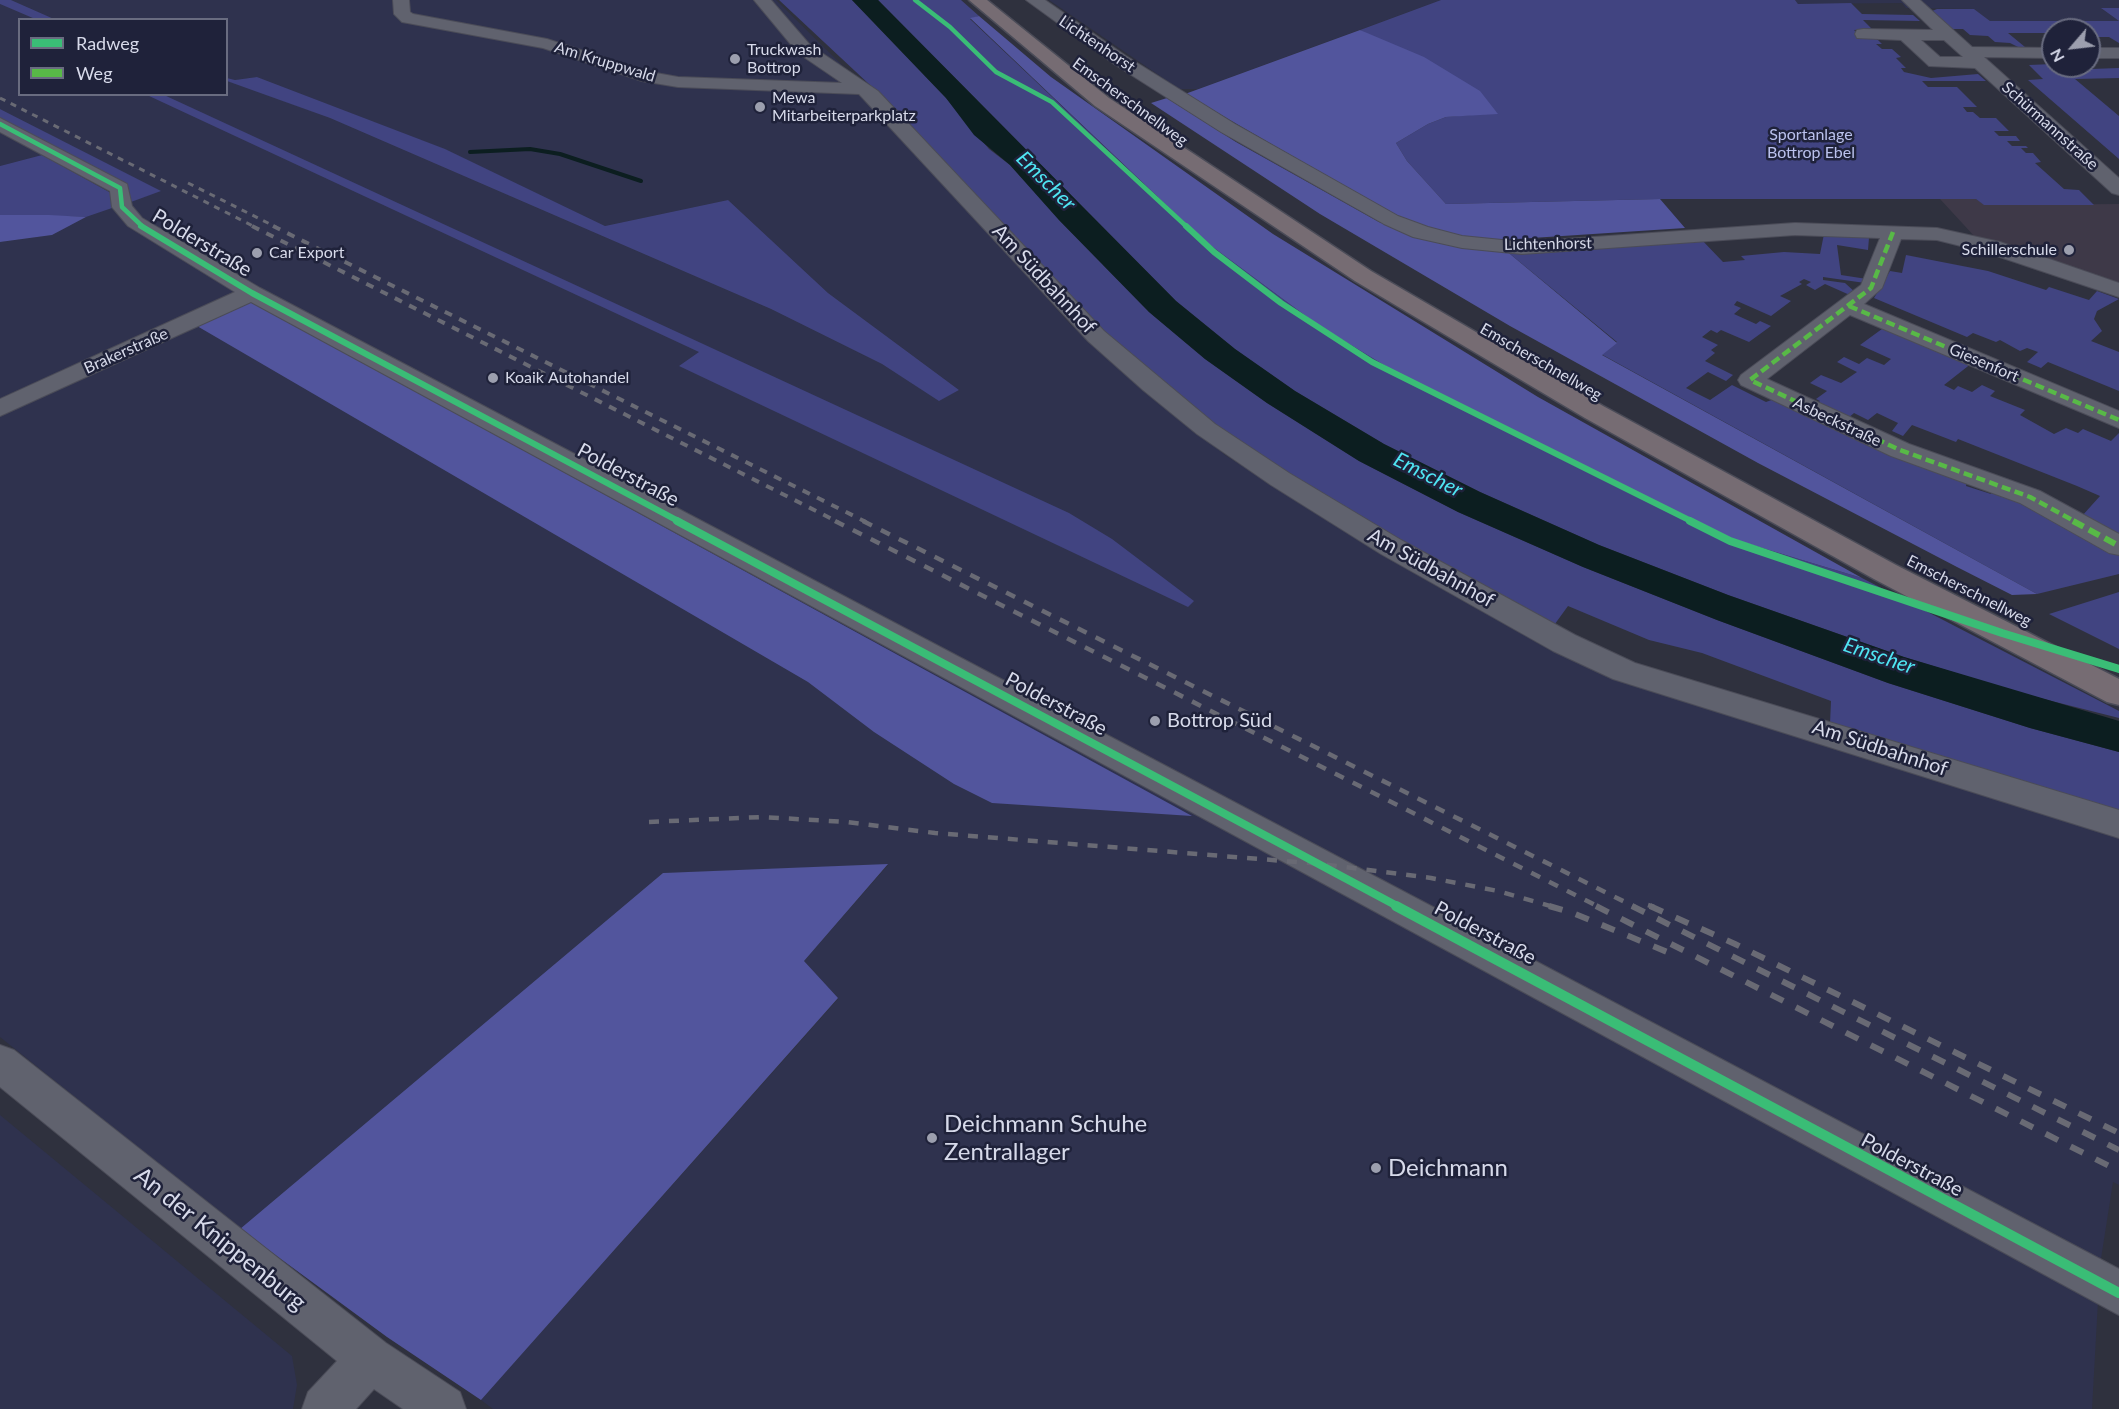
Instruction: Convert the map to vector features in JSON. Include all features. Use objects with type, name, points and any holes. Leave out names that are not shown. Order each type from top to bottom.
[{"type":"highway","name":"Emscherschnellweg","points":[[977,0],[1102,102],[1264,213],[1363,276],[1594,412],[1885,572],[2119,693]]},
{"type":"highway","name":"Emscherschnellweg","points":[[997,0],[1128,102],[1246,182],[1381,268],[1611,402],[1996,606],[2119,668]]},
{"type":"street","name":"Am Kruppwald","points":[[401,0],[402,14],[408,18],[547,44],[642,76],[678,82],[867,92]]},
{"type":"street","name":"Am Südbahnhof","points":[[762,0],[815,58],[867,92],[1096,336],[1152,385],[1206,429],[1280,479],[1391,547],[1564,643],[1624,671],[2119,824]]},
{"type":"street","name":"Lichtenhorst","points":[[1034,0],[1120,60],[1228,128],[1376,212],[1421,232],[1462,242],[1522,248],[1795,229],[1937,234],[1962,239],[2119,290]]},
{"type":"street","name":"Schürmannstraße","points":[[1910,0],[2119,189]]},
{"type":"street","points":[[1863,34],[1948,34]]},
{"type":"street","points":[[1906,35],[1935,62],[2041,54]]},
{"type":"street","points":[[2101,53],[2119,53]]},
{"type":"street","points":[[773,86],[796,76],[815,58]]},
{"type":"street","name":"Polderstraße","points":[[0,124],[120,188],[122,207],[135,222],[252,293],[2119,1293]]},
{"type":"street","name":"Asbeckstraße","points":[[1893,232],[1871,288],[1750,380],[1900,450],[2030,497],[2119,546]]},
{"type":"street","name":"Brakerstraße","points":[[0,408],[252,293]]},
{"type":"street","name":"Giesenfort","points":[[1849,306],[2119,420]]},
{"type":"street","name":"An der Knippenburg","points":[[0,1063],[370,1359],[443,1409]]},
{"type":"street","points":[[326,1409],[370,1359]]},
{"type":"shaded area","points":[[11,0],[776,0],[843,66],[873,105],[1071,325],[1225,455],[1381,552],[1574,660],[2119,834],[2119,1185],[2113,1182],[2100,1265],[2092,1409],[493,1409],[481,1400],[838,999],[804,961],[888,865],[663,873],[240,1229],[0,1037],[0,242],[52,235],[86,217],[160,191],[0,109],[0,4],[33,18],[18,18],[18,96],[228,96],[228,81],[239,84],[330,118],[771,309],[882,364],[939,400],[959,390],[828,293],[728,200],[605,226],[444,149],[257,77],[235,80],[228,78],[228,18],[52,18]]},
{"type":"shaded area","points":[[1049,0],[1441,0],[1198,89],[1179,89]]},
{"type":"shaded area","points":[[1795,0],[2119,0],[2119,8],[2102,9],[2119,21],[2101,21],[2101,18],[2041,18],[2041,21],[1990,21],[1974,9],[1906,8],[1902,3],[1798,4]]},
{"type":"shaded area","points":[[979,16],[1051,77],[1273,234],[1538,397],[1862,578],[1729,538],[1412,382],[1318,325],[1202,239],[970,18]]},
{"type":"shaded area","points":[[1360,30],[1424,57],[1480,91],[1498,114],[1446,117],[1428,124],[1396,143],[1407,161],[1446,204],[1660,199],[1685,228],[1501,240],[1453,235],[1399,218],[1185,94]]},
{"type":"shaded area","points":[[1167,98],[1236,142],[1379,222],[1417,235],[1504,249],[1617,343],[1602,355],[2037,594],[2012,595],[1758,463],[1510,326],[1320,214],[1151,103]]},
{"type":"shaded area","points":[[0,133],[42,155],[0,166]]},
{"type":"shaded area","name":"Schillerschule","points":[[1940,199],[1976,199],[1985,205],[2119,204],[2119,283],[1975,237]]},
{"type":"shaded area","points":[[0,215],[86,217],[52,235],[0,242]]},
{"type":"shaded area","points":[[251,301],[1192,816],[992,803],[954,784],[874,732],[808,682],[197,326]]},
{"type":"shaded area","points":[[888,864],[804,961],[838,998],[481,1400],[387,1337],[240,1229],[663,873]]},
{"type":"shaded area","points":[[0,1115],[292,1356],[297,1385],[293,1409],[0,1409]]},
{"type":"green space","points":[[0,0],[11,0],[52,18],[33,18],[0,4]]},
{"type":"green space","points":[[779,0],[852,0],[946,98],[989,149],[1010,165],[1059,220],[1149,312],[1205,359],[1267,403],[1359,461],[1458,512],[1583,567],[1717,620],[1888,683],[2030,728],[2119,752],[2119,816],[1830,724],[1831,701],[1702,653],[1649,640],[1568,606],[1552,628],[1235,443],[1107,342],[886,100]]},
{"type":"green space","points":[[878,0],[961,0],[979,16],[970,19],[1202,239],[1318,325],[1412,382],[1729,538],[1862,578],[2119,711],[2119,718],[2020,693],[1904,657],[1728,595],[1599,545],[1480,492],[1384,444],[1295,391],[1235,349],[1176,301]]},
{"type":"green space","name":"Sportanlage Bottrop Ebel","points":[[1441,0],[1795,0],[1798,4],[1851,3],[1862,14],[1913,15],[1920,21],[1863,20],[1872,29],[1854,30],[1862,38],[1876,38],[1882,44],[1876,44],[1882,49],[1892,49],[1901,57],[1896,58],[1906,68],[1901,68],[1904,72],[1931,78],[1978,74],[1986,81],[1922,81],[1928,87],[1957,87],[1977,107],[1963,107],[1967,112],[1973,112],[1980,118],[1996,118],[2009,131],[1994,131],[1999,136],[2016,136],[2020,141],[2007,141],[2012,146],[2026,146],[2028,148],[2021,148],[2026,153],[2033,153],[2041,162],[2035,163],[2064,189],[2079,190],[2094,205],[1984,205],[1976,199],[1660,199],[1446,204],[1407,161],[1396,143],[1428,124],[1446,117],[1497,113],[1360,30]]},
{"type":"green space","points":[[2101,8],[2119,8],[2119,21]]},
{"type":"green space","points":[[1974,9],[1990,21],[2041,21],[2041,33],[2008,33],[2025,47],[2018,47],[2010,43],[1995,42],[1988,36],[1970,35],[1963,29],[1950,29],[1932,11]]},
{"type":"green space","points":[[2101,21],[2119,21],[2119,43],[2109,37],[2101,37]]},
{"type":"green space","points":[[2041,64],[2041,77],[2029,65]]},
{"type":"green space","points":[[2119,68],[2119,78],[2075,79],[2119,116],[2119,159],[2028,80],[2101,78],[2101,69]]},
{"type":"green space","points":[[257,77],[445,149],[605,226],[728,200],[828,293],[959,390],[939,401],[882,364],[771,309],[330,118],[228,81],[228,78],[235,80]]},
{"type":"green space","points":[[149,96],[166,96],[1069,513],[1112,539],[1194,601],[1188,607],[679,366],[699,352]]},
{"type":"green space","points":[[0,109],[161,191],[131,202],[0,119]]},
{"type":"green space","points":[[42,155],[111,193],[115,207],[86,217],[0,215],[0,166]]},
{"type":"green space","points":[[1824,234],[1869,238],[1868,250],[1837,245],[1841,275],[1867,279],[1865,283],[1823,277],[1823,280],[1845,283],[1856,293],[1852,296],[1825,284],[1815,290],[1806,285],[1811,282],[1804,279],[1799,282],[1802,284],[1780,296],[1791,301],[1771,316],[1737,301],[1734,305],[1741,308],[1734,314],[1756,324],[1760,321],[1771,326],[1749,342],[1721,330],[1717,333],[1711,330],[1702,337],[1718,345],[1711,350],[1715,353],[1705,361],[1733,375],[1726,381],[1708,372],[1686,388],[1710,400],[1732,385],[1766,402],[1777,398],[1967,479],[1966,486],[1991,494],[1994,489],[2119,553],[2119,574],[2037,594],[1601,354],[1617,342],[1504,249],[1700,238],[1723,262],[1745,260],[1741,256],[1784,252],[1820,254]]},
{"type":"green space","points":[[1906,255],[1988,271],[2046,290],[2049,287],[2089,300],[2097,291],[2119,299],[2097,311],[2094,319],[2102,331],[2091,341],[2119,352],[2119,391],[2048,362],[2041,368],[2027,362],[2038,352],[2027,348],[2020,351],[2000,340],[1996,342],[1973,333],[1967,337],[1874,298],[1890,271],[1902,273]]},
{"type":"green space","points":[[1886,326],[1972,363],[1944,385],[1954,390],[1958,386],[1972,392],[1982,385],[1995,391],[1990,396],[2025,410],[2020,415],[2054,434],[2066,428],[2078,433],[2083,429],[2111,441],[2119,433],[2119,534],[2115,536],[2082,516],[2100,496],[2077,486],[1958,439],[1956,442],[1912,425],[1903,436],[1892,431],[1898,423],[1877,413],[1868,420],[1854,413],[1846,420],[1815,405],[1820,401],[1816,399],[1827,391],[1810,383],[1821,375],[1841,383],[1857,372],[1837,362],[1844,357],[1859,364],[1867,358],[1884,365],[1891,359],[1860,345]]},
{"type":"green space","points":[[2119,592],[2119,649],[2049,614]]},
{"type":"water","name":"Emscher","points":[[852,0],[878,0],[1176,301],[1235,349],[1295,391],[1384,444],[1480,492],[1599,545],[1728,595],[1904,657],[2119,721],[2119,752],[2030,728],[1888,683],[1717,620],[1583,567],[1458,512],[1359,461],[1267,403],[1205,359],[1149,312],[1059,220],[1010,165],[974,135],[946,98]]},
{"type":"waterway","points":[[470,152],[530,149],[560,154],[641,181]]},
{"type":"railway","points":[[0,98],[255,227]]},
{"type":"railway","points":[[188,183],[276,227]]},
{"type":"railway","points":[[252,226],[838,522]]},
{"type":"railway","points":[[273,226],[866,522]]},
{"type":"railway","points":[[835,521],[1599,907]]},
{"type":"railway","points":[[863,521],[1635,907]]},
{"type":"railway","points":[[649,822],[762,817],[847,822],[935,833],[1322,864],[1431,878],[1498,891],[1554,907]]},
{"type":"railway","points":[[1648,905],[1654,907]]},
{"type":"railway","points":[[1549,906],[1573,913],[1672,954]]},
{"type":"railway","points":[[1596,906],[2119,1171]]},
{"type":"railway","points":[[1632,906],[2119,1150]]},
{"type":"railway","points":[[1650,906],[1735,944],[2119,1133]]},
{"type":"marked path","points":[[1893,232],[1871,288],[1750,380],[1900,450],[2030,497],[2119,546]]},
{"type":"marked path","points":[[1849,306],[2119,420]]},
{"type":"cycle path","points":[[915,0],[950,27],[996,72],[1052,102],[1214,252],[1281,303],[1372,362],[1730,541],[2002,633],[2119,669]]},
{"type":"cycle path","points":[[0,124],[120,188],[122,207],[135,222],[252,293],[2119,1293]]},
{"type":"place","name":"Truckwash Bottrop","points":[[735,59]]},
{"type":"place","name":"Mewa Mitarbeiterparkplatz","points":[[760,107]]},
{"type":"place","name":"Schillerschule","points":[[2069,250]]},
{"type":"place","name":"Car Export","points":[[257,253]]},
{"type":"place","name":"Koaik Autohandel","points":[[493,378]]},
{"type":"place","name":"Bottrop Süd","points":[[1155,721]]},
{"type":"place","name":"Deichmann Schuhe Zentrallager","points":[[932,1138]]},
{"type":"place","name":"Deichmann","points":[[1376,1168]]}]
